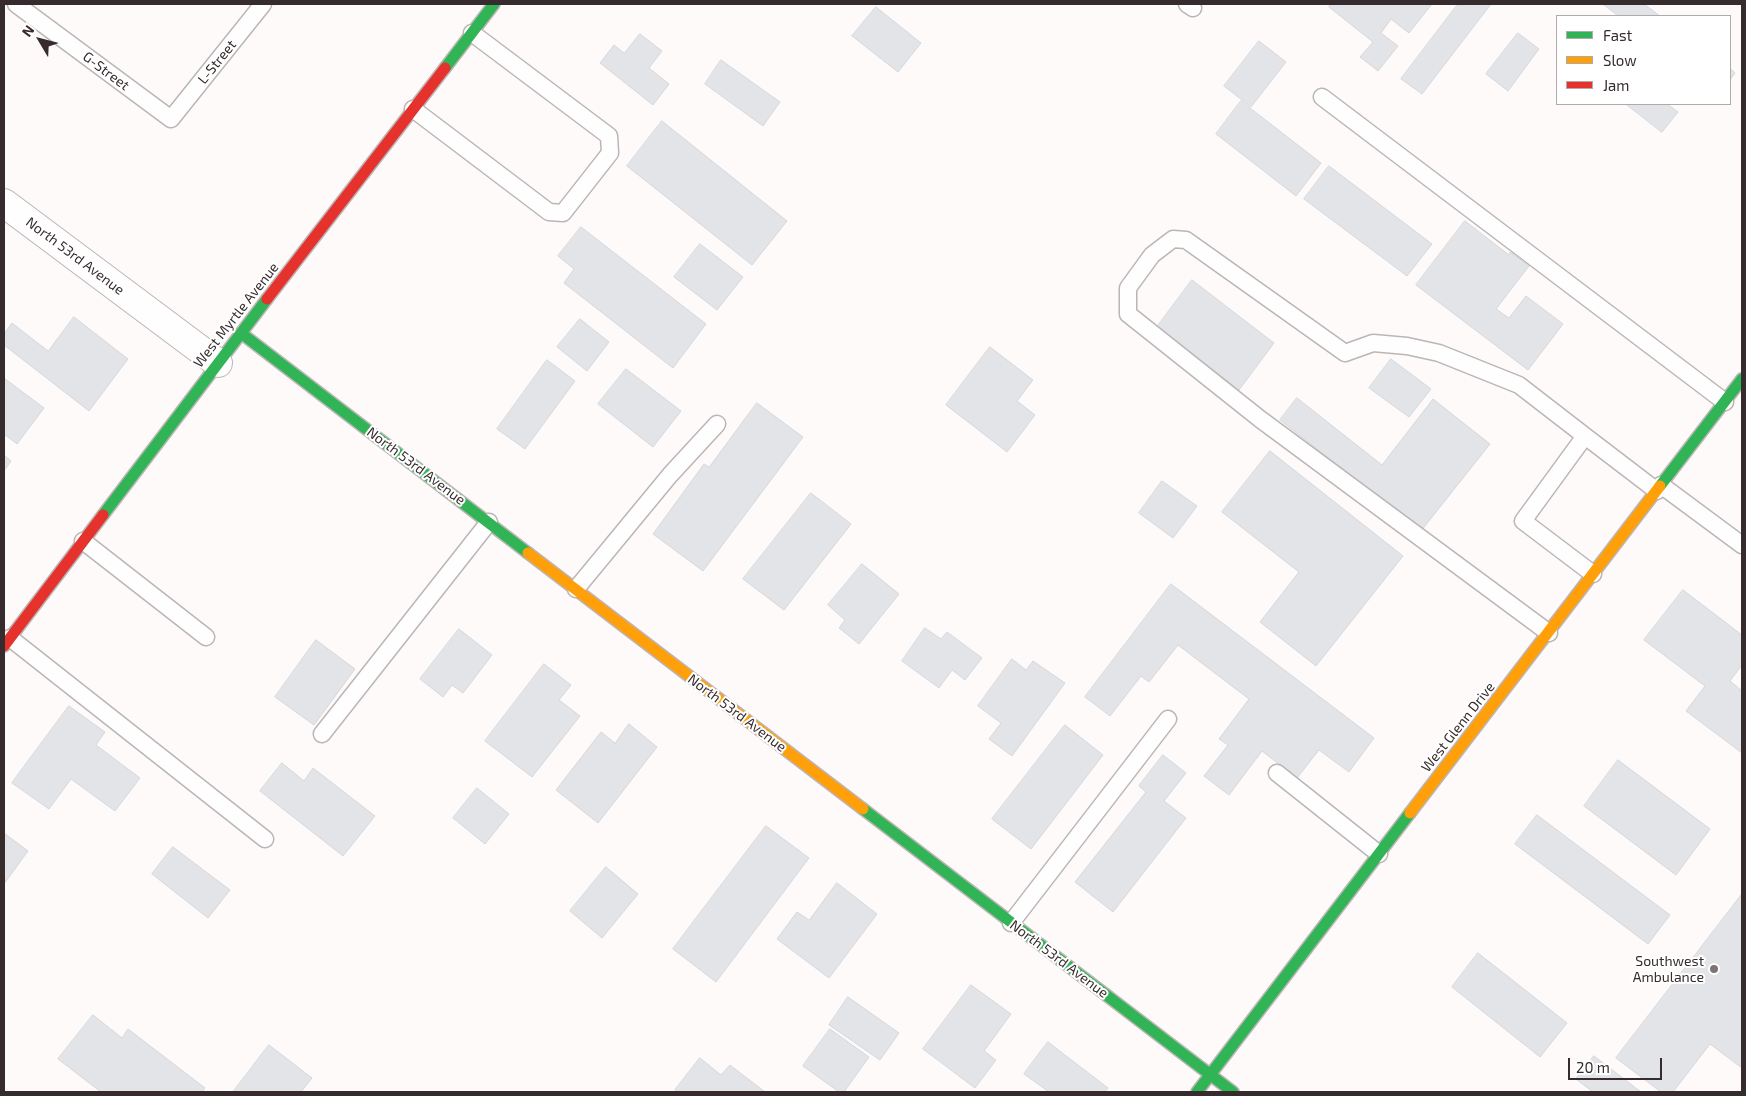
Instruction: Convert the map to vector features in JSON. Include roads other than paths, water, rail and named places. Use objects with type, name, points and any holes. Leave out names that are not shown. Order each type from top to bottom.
[{"type":"street","name":"West Myrtle Avenue","points":[[7,642],[218,363],[494,4]]},
{"type":"street","name":"North 53rd Avenue","points":[[4,203],[218,363]]},
{"type":"street","name":"North 53rd Avenue","points":[[241,333],[1233,1092]]},
{"type":"street","name":"West Glenn Drive","points":[[1197,1092],[1742,379]]},
{"type":"lane","name":"G-Street","points":[[16,4],[171,119]]},
{"type":"lane","name":"L-Street","points":[[171,119],[263,4]]},
{"type":"lane","points":[[413,109],[549,212],[563,213],[610,153],[610,136],[472,33]]},
{"type":"lane","points":[[1322,97],[1725,402]]},
{"type":"lane","points":[[1549,633],[1260,419],[1128,314],[1128,288],[1152,256],[1173,239],[1186,240],[1345,353],[1373,343],[1407,346],[1439,352],[1519,385],[1585,436],[1742,545]]},
{"type":"lane","points":[[576,589],[670,475],[717,424]]},
{"type":"lane","points":[[1585,436],[1523,521],[1593,574]]},
{"type":"lane","points":[[322,734],[489,522]]},
{"type":"lane","points":[[83,541],[206,637]]},
{"type":"lane","points":[[7,642],[265,839]]},
{"type":"lane","points":[[1011,923],[1168,719]]},
{"type":"lane","points":[[1277,773],[1379,854]]},
{"type":"place","name":"Southwest Ambulance","points":[[1714,969]]}]
